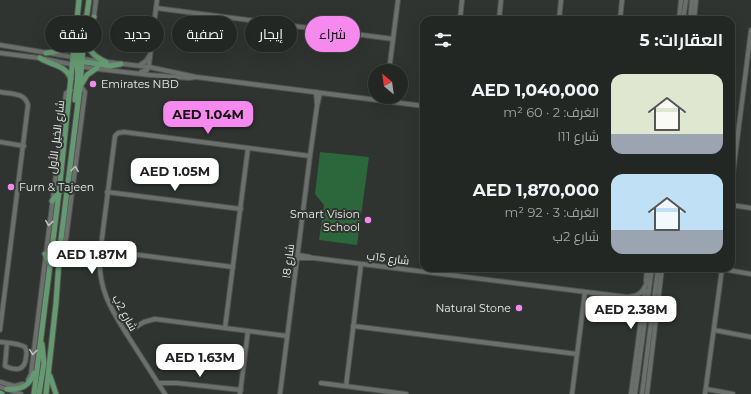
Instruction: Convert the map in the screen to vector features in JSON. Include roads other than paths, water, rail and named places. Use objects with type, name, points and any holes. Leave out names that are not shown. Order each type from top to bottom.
[{"type":"main road","name":"شارع الخيل الأول","points":[[46,394],[60,247],[80,86],[78,62],[79,0]]},
{"type":"main road","name":"شارع الخيل الأول","points":[[87,16],[89,0]]},
{"type":"main road","points":[[46,53],[59,51],[68,45],[78,15]]},
{"type":"main road","name":"شارع الخيل الأول","points":[[34,394],[60,192],[71,82],[80,52]]},
{"type":"main road","points":[[91,52],[94,56],[106,62]]},
{"type":"main road","points":[[40,58],[46,62],[63,68],[68,74],[71,82]]},
{"type":"main road","points":[[77,110],[75,103],[78,62],[110,66],[121,64]]},
{"type":"main road","points":[[80,86],[87,75],[97,68]]},
{"type":"main road","points":[[52,201],[60,192]]},
{"type":"main road","points":[[45,254],[50,266]]},
{"type":"main road","points":[[39,394],[44,363],[41,342]]},
{"type":"main road","points":[[2,388],[18,390],[28,385],[39,359]]},
{"type":"main road","points":[[49,373],[56,394]]},
{"type":"street","points":[[94,16],[96,0]]},
{"type":"street","points":[[134,73],[145,72],[149,67],[157,0]]},
{"type":"street","points":[[390,64],[398,0]]},
{"type":"street","points":[[460,16],[462,0]]},
{"type":"street","points":[[499,16],[501,0]]},
{"type":"street","points":[[559,16],[561,0]]},
{"type":"street","points":[[620,16],[622,0]]},
{"type":"street","points":[[679,16],[681,0]]},
{"type":"street","points":[[684,16],[686,0]]},
{"type":"street","points":[[690,16],[692,0]]},
{"type":"street","points":[[694,16],[696,0]]},
{"type":"street","points":[[156,8],[393,39]]},
{"type":"street","points":[[735,157],[751,30]]},
{"type":"street","points":[[0,45],[46,53],[97,68],[187,78],[196,77]]},
{"type":"street","points":[[0,53],[78,62],[106,62],[149,67],[196,77],[368,97]]},
{"type":"street","points":[[139,66],[146,61],[150,54]]},
{"type":"street","points":[[60,247],[65,243],[66,239],[80,132],[84,92],[84,89],[80,86]]},
{"type":"street","points":[[2,388],[19,386],[25,383],[30,376],[66,93],[71,90]]},
{"type":"street","points":[[0,92],[22,96],[28,102],[24,146],[0,330]]},
{"type":"street","name":"شارع 8ا","points":[[280,394],[318,92]]},
{"type":"street","points":[[408,103],[420,105]]},
{"type":"street","name":"شارع 2ب","points":[[165,394],[113,312],[105,294],[100,275],[100,250],[115,136],[120,132],[124,132],[248,148]]},
{"type":"street","points":[[0,142],[24,146]]},
{"type":"street","points":[[225,328],[248,148],[310,156]]},
{"type":"street","points":[[107,192],[241,209]]},
{"type":"street","points":[[735,206],[751,208]]},
{"type":"street","points":[[100,250],[233,267]]},
{"type":"street","name":"شارع 15ب","points":[[298,256],[420,269]]},
{"type":"street","points":[[346,386],[361,264]]},
{"type":"street","points":[[735,271],[751,274]]},
{"type":"street","name":"شارع 15ب","points":[[441,272],[627,298]]},
{"type":"street","points":[[635,394],[636,370],[647,272]]},
{"type":"street","points":[[627,298],[639,295],[642,292],[650,272]]},
{"type":"street","points":[[631,394],[651,272]]},
{"type":"street","points":[[647,394],[649,355],[658,272]]},
{"type":"street","points":[[642,394],[662,272]]},
{"type":"street","points":[[722,272],[706,392],[734,394]]},
{"type":"street","points":[[572,394],[585,292]]},
{"type":"street","points":[[627,298],[638,302],[642,312]]},
{"type":"street","points":[[126,333],[144,322],[155,319],[288,336]]},
{"type":"street","points":[[353,326],[577,354]]},
{"type":"street","points":[[714,330],[751,337]]},
{"type":"street","points":[[158,383],[177,383],[240,392],[248,331]]},
{"type":"street","points":[[0,342],[7,343],[21,345],[26,348],[25,364],[23,367],[17,369],[5,366],[7,343]]},
{"type":"street","points":[[321,383],[406,394]]},
{"type":"street","points":[[2,388],[21,394]]},
{"type":"place","name":"Emirates NBD","points":[[93,84]]},
{"type":"place","name":"Furn & Tajeen","points":[[11,187]]},
{"type":"place","name":"Smart Vision School","points":[[368,220]]},
{"type":"place","name":"Natural Stone","points":[[519,308]]}]
